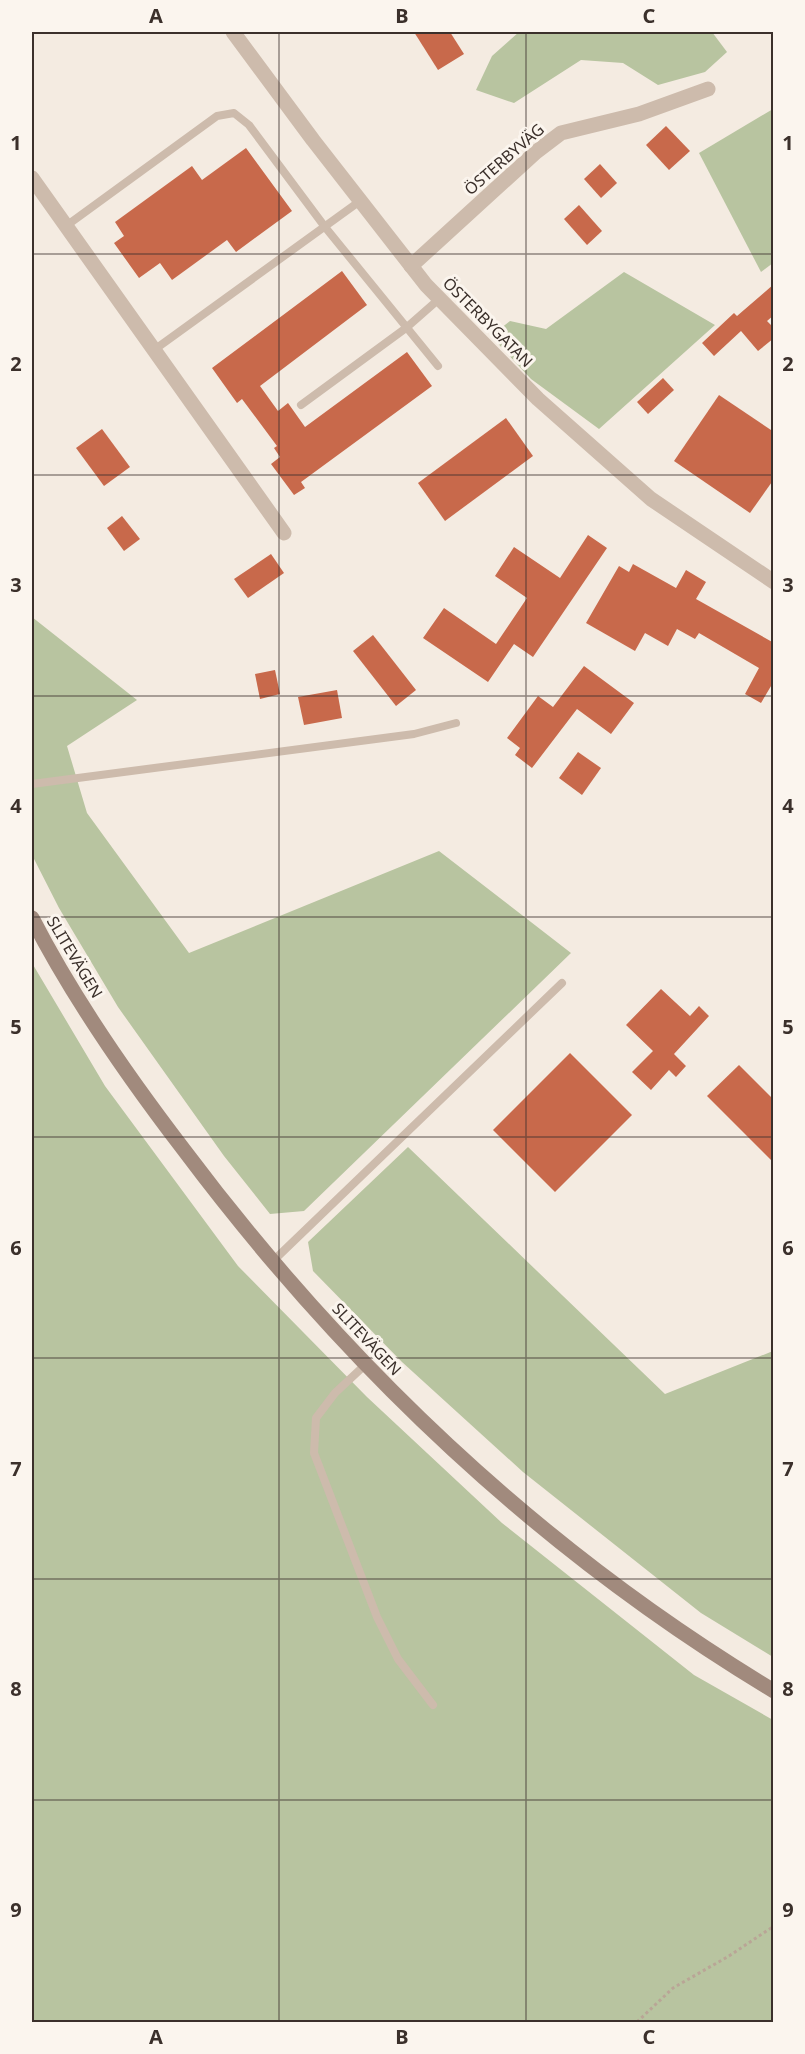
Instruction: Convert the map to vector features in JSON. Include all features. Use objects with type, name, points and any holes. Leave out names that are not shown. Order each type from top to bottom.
[{"type":"main road","name":"SLITEVÄGEN","points":[[32,918],[91,1019],[148,1104],[230,1212],[365,1365],[406,1406],[481,1474],[577,1555],[679,1631],[774,1691]]},
{"type":"street","name":"ÖSTERBYGATAN","points":[[233,32],[360,201],[439,299],[538,399],[651,498],[774,582]]},
{"type":"street","name":"ÖSTERBYVÄG","points":[[411,266],[536,152],[561,133],[639,114],[708,89]]},
{"type":"street","points":[[32,178],[284,533]]},
{"type":"lane","points":[[66,226],[218,116],[234,113],[249,125],[324,227],[438,366]]},
{"type":"lane","points":[[154,350],[360,201]]},
{"type":"lane","points":[[301,405],[406,328],[439,299]]},
{"type":"lane","points":[[32,784],[414,734],[456,723]]},
{"type":"lane","points":[[272,1262],[562,982]]},
{"type":"lane","points":[[365,1365],[335,1393],[316,1418],[314,1453],[377,1617],[398,1659],[433,1705]]},
{"type":"path","points":[[637,2022],[673,1988],[729,1956],[774,1926]]},
{"type":"path","points":[[644,2022],[645,2015]]},
{"type":"green space","points":[[519,32],[712,32],[727,52],[705,72],[658,85],[623,63],[581,60],[514,103],[476,90],[492,56]]},
{"type":"green space","points":[[773,109],[773,263],[761,272],[699,153]]},
{"type":"green space","points":[[624,272],[715,325],[599,429],[531,379],[491,336],[510,321],[546,329]]},
{"type":"green space","points":[[32,617],[137,700],[67,746],[87,813],[189,953],[439,851],[571,953],[304,1211],[270,1214],[224,1156],[118,1007],[59,908],[32,855]]},
{"type":"green space","points":[[32,963],[105,1086],[238,1266],[367,1397],[502,1523],[694,1675],[773,1720],[773,2022],[32,2022]]},
{"type":"green space","points":[[408,1147],[665,1394],[773,1351],[773,1657],[701,1613],[523,1472],[402,1362],[313,1271],[308,1242]]},
{"type":"building","points":[[414,32],[450,32],[464,54],[438,70]]},
{"type":"building","points":[[666,126],[690,151],[669,170],[646,145]]},
{"type":"building","points":[[246,148],[292,211],[236,252],[227,240],[172,280],[160,263],[139,278],[114,243],[124,236],[115,222],[192,166],[202,180]]},
{"type":"building","points":[[600,164],[617,183],[601,198],[584,179]]},
{"type":"building","points":[[579,205],[602,231],[587,245],[564,219]]},
{"type":"building","points":[[342,271],[367,305],[260,386],[278,411],[288,403],[305,427],[407,352],[432,386],[301,482],[305,488],[294,495],[271,464],[280,457],[274,448],[277,446],[242,399],[237,403],[212,368]]},
{"type":"building","points":[[774,284],[774,315],[767,321],[774,328],[774,338],[758,351],[741,331],[714,356],[702,343],[734,313],[737,316]]},
{"type":"building","points":[[663,378],[674,390],[648,414],[637,402]]},
{"type":"building","points":[[719,395],[774,432],[774,479],[750,513],[674,461]]},
{"type":"building","points":[[506,418],[533,456],[445,521],[418,483]]},
{"type":"building","points":[[102,429],[130,467],[104,486],[76,448]]},
{"type":"building","points":[[122,516],[140,539],[124,551],[107,528]]},
{"type":"building","points":[[588,535],[607,548],[533,657],[514,644],[488,682],[423,638],[444,608],[496,644],[527,598],[495,576],[514,547],[560,578]]},
{"type":"building","points":[[271,554],[284,573],[248,598],[234,579]]},
{"type":"building","points":[[633,564],[676,588],[686,570],[706,582],[696,599],[774,643],[774,681],[761,703],[745,694],[759,668],[699,633],[695,639],[677,629],[668,646],[645,633],[635,651],[586,623],[619,566],[629,572]]},
{"type":"building","points":[[373,635],[416,690],[396,706],[353,651]]},
{"type":"building","points":[[584,666],[634,703],[611,734],[577,709],[532,768],[515,755],[520,748],[507,738],[538,696],[553,707]]},
{"type":"building","points":[[275,670],[280,694],[260,699],[255,674]]},
{"type":"building","points":[[337,690],[342,718],[304,725],[298,697]]},
{"type":"building","points":[[578,752],[601,768],[582,795],[559,778]]},
{"type":"building","points":[[661,989],[690,1016],[699,1006],[709,1016],[674,1054],[686,1066],[676,1077],[669,1070],[651,1090],[632,1072],[653,1051],[626,1025]]},
{"type":"building","points":[[570,1053],[632,1115],[555,1192],[493,1130]]},
{"type":"building","points":[[739,1065],[774,1100],[774,1163],[707,1096]]}]
